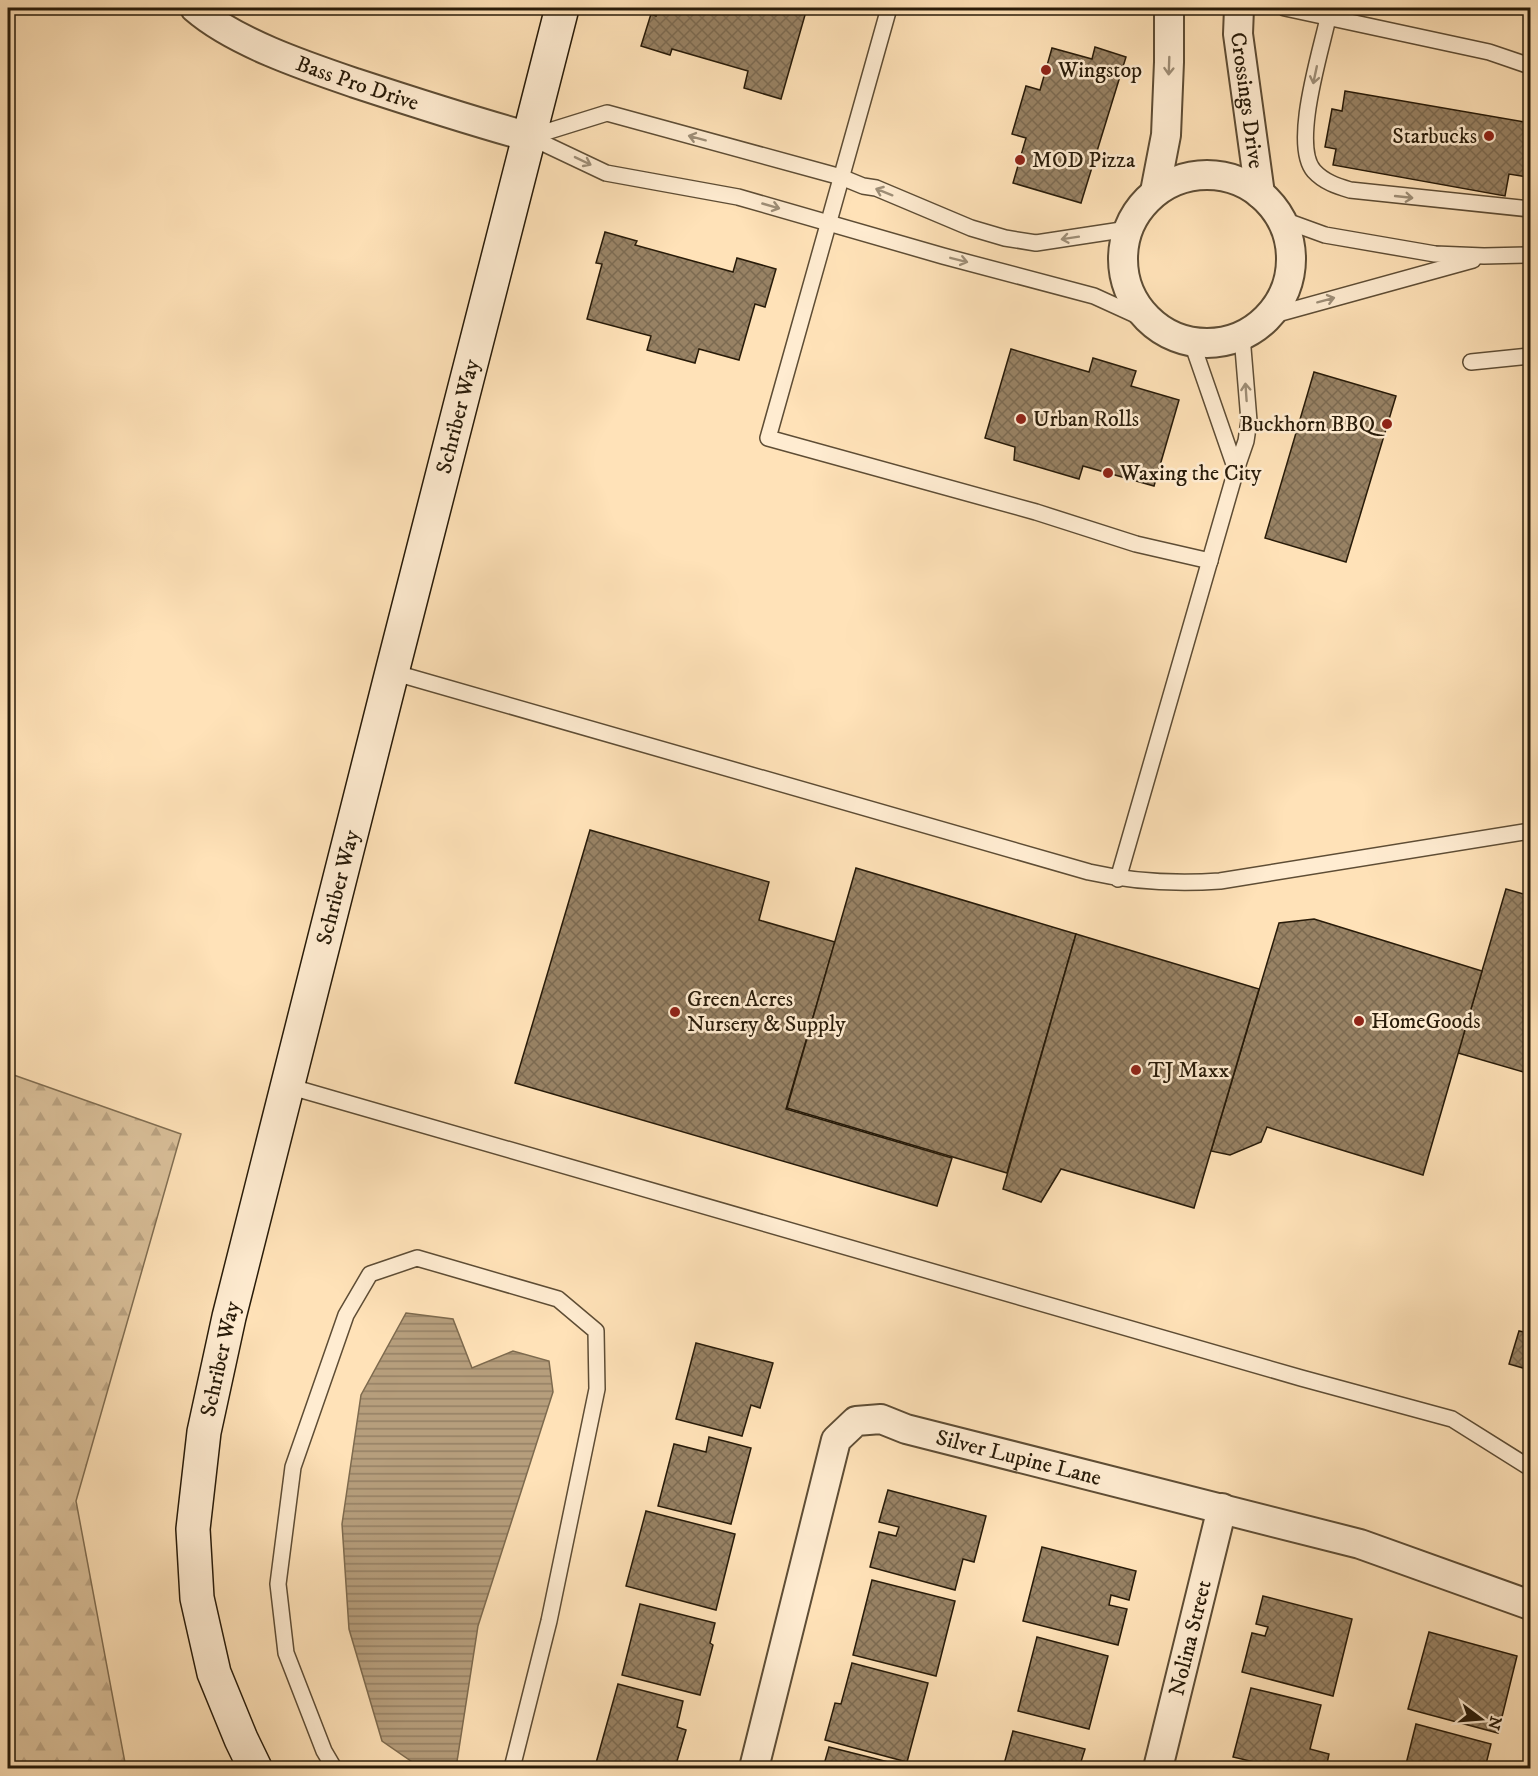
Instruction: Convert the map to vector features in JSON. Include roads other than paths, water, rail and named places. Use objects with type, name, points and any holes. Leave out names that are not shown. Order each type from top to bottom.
[{"type":"street","name":"Bass Pro Drive","points":[[195,8],[245,40],[307,67],[450,115],[530,136]]},
{"type":"street","name":"Schriber Way","points":[[255,1768],[214,1673],[197,1598],[193,1529],[204,1432],[230,1317],[392,672],[562,8]]},
{"type":"street","points":[[1155,192],[1166,135],[1169,8]]},
{"type":"street","name":"Crossings Drive","points":[[1239,8],[1239,34],[1260,194]]},
{"type":"street","points":[[1208,175],[1236,179],[1260,194],[1281,219],[1290,244],[1291,269],[1283,294],[1269,316],[1242,336],[1217,343],[1177,339],[1151,322],[1134,303],[1125,279],[1123,254],[1128,229],[1139,209],[1155,192],[1180,179],[1208,175]]},
{"type":"street","name":"Silver Lupine Lane","points":[[754,1768],[836,1440],[856,1421],[881,1419],[906,1429],[1360,1544],[1530,1605]]},
{"type":"street","name":"Nolina Street","points":[[1158,1768],[1222,1508]]},
{"type":"lane","points":[[889,8],[768,438],[981,496],[1136,544],[1210,561]]},
{"type":"lane","points":[[1285,8],[1489,52],[1530,66]]},
{"type":"lane","points":[[1328,18],[1305,126],[1305,153],[1313,171],[1331,184],[1350,190],[1530,209]]},
{"type":"lane","points":[[530,136],[607,113],[841,177],[863,186],[876,188],[971,228],[1005,238],[1036,243],[1128,229]]},
{"type":"lane","points":[[530,136],[606,173],[738,197],[1094,296],[1151,322]]},
{"type":"lane","points":[[1281,219],[1325,235],[1435,254],[1530,255]]},
{"type":"lane","points":[[1269,316],[1484,256]]},
{"type":"lane","points":[[1118,879],[1246,441],[1249,421],[1242,336]]},
{"type":"lane","points":[[1192,342],[1236,470]]},
{"type":"lane","points":[[1471,362],[1530,356]]},
{"type":"lane","points":[[392,672],[1118,879],[1174,884],[1220,881],[1530,831]]},
{"type":"lane","points":[[288,1086],[1452,1419],[1530,1468]]},
{"type":"lane","points":[[334,1768],[324,1751],[286,1653],[278,1584],[293,1467],[346,1315],[370,1274],[417,1258],[558,1299],[596,1331],[597,1389],[549,1621],[512,1768]]},
{"type":"place","name":"Wingstop","points":[[1046,70]]},
{"type":"place","name":"Starbucks","points":[[1489,136]]},
{"type":"place","name":"MOD Pizza","points":[[1020,160]]},
{"type":"place","name":"Urban Rolls","points":[[1021,419]]},
{"type":"place","name":"Buckhorn BBQ","points":[[1387,424]]},
{"type":"place","name":"Waxing the City","points":[[1108,473]]},
{"type":"place","name":"Green Acres Nursery & Supply","points":[[675,1012]]},
{"type":"place","name":"HomeGoods","points":[[1359,1021]]},
{"type":"place","name":"TJ Maxx","points":[[1136,1070]]}]
